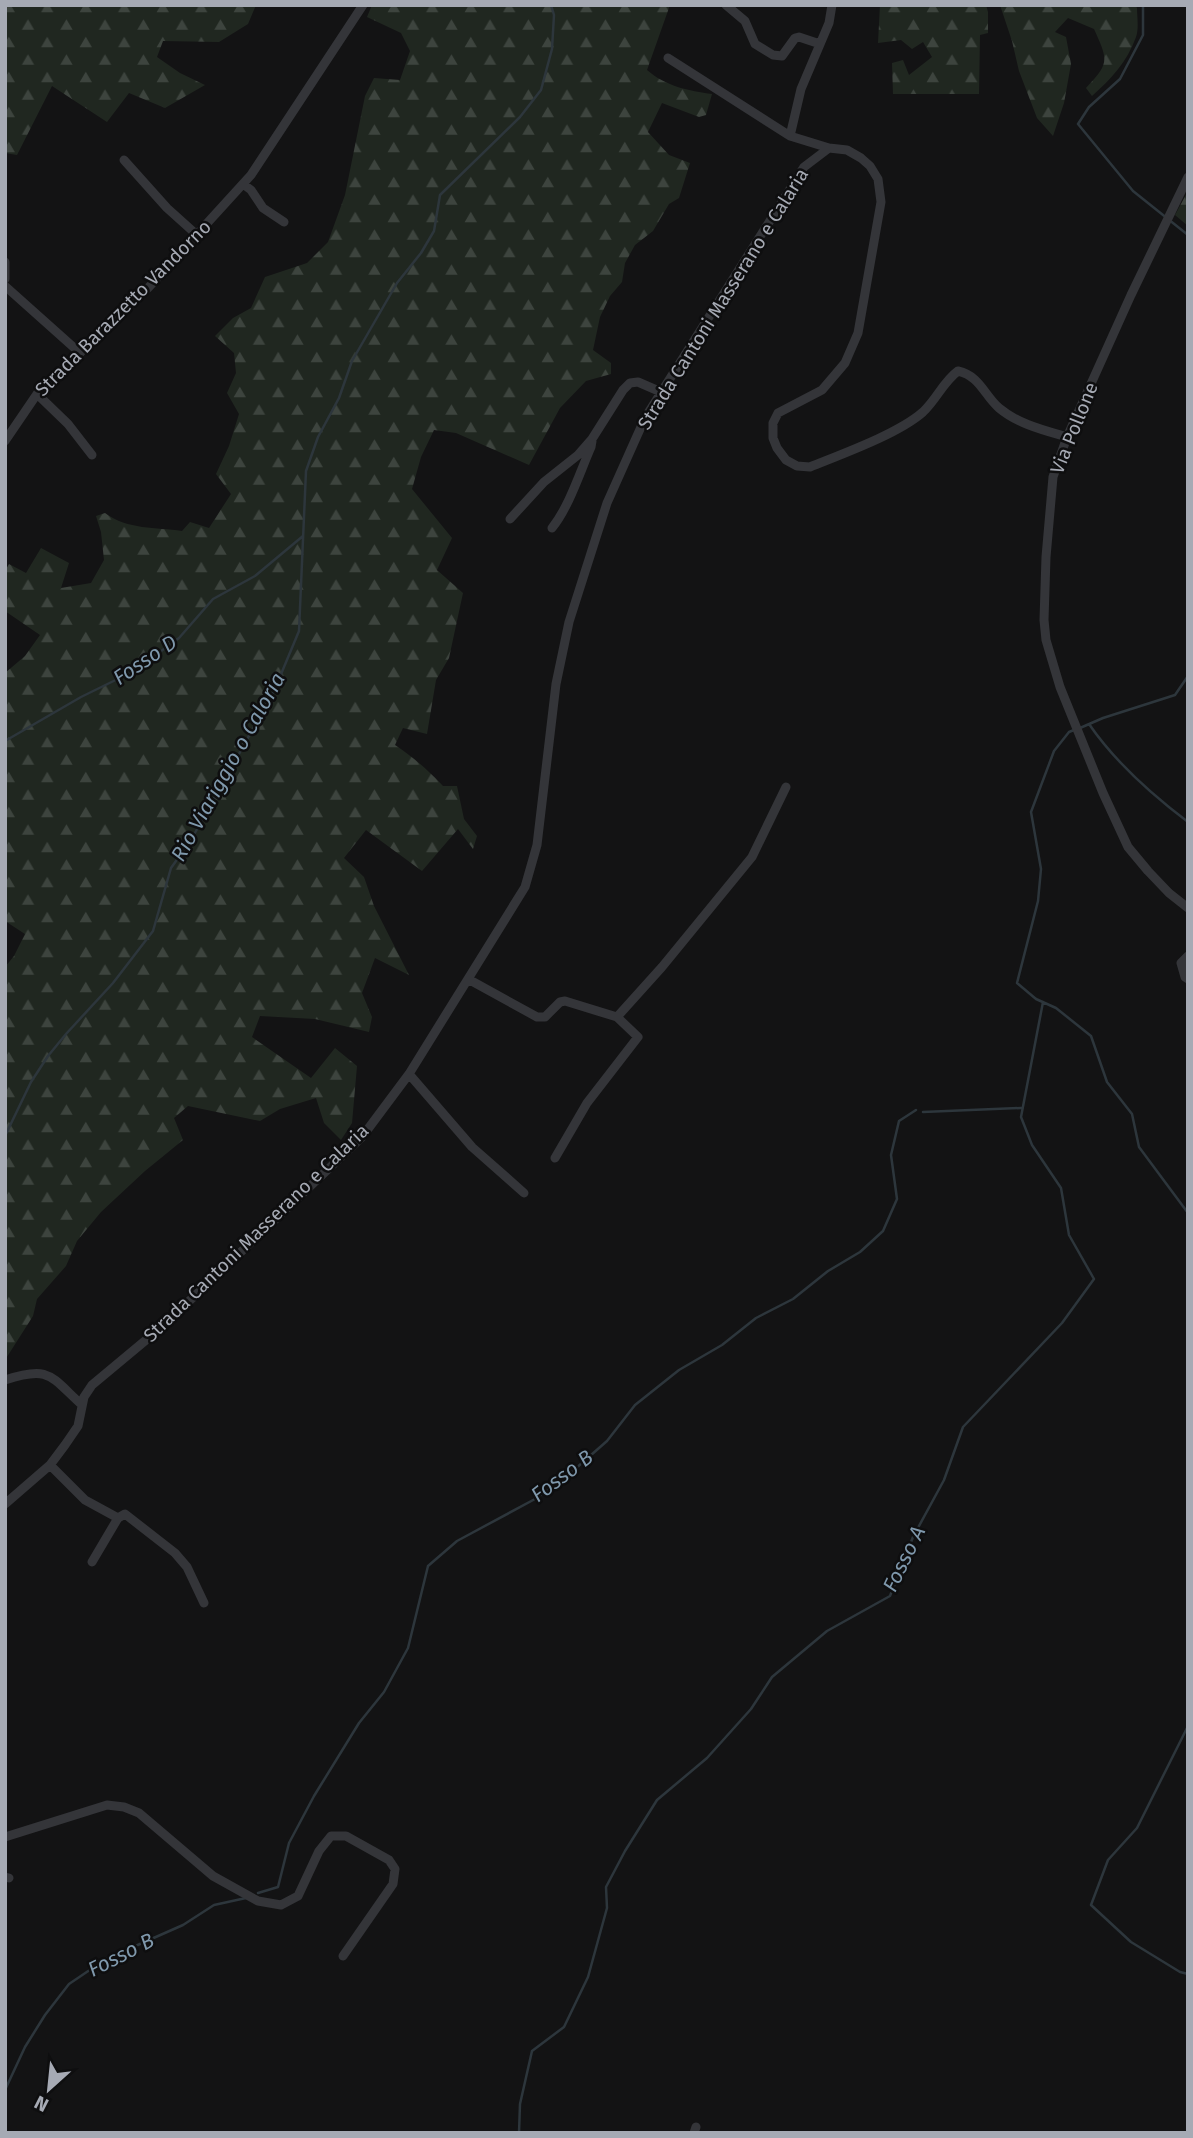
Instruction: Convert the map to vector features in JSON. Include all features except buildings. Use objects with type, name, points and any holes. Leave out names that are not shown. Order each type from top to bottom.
[{"type":"street","name":"Strada Barazzetto Vandorno","points":[[6,438],[37,394],[149,287],[251,175],[363,5]]},
{"type":"street","points":[[726,5],[745,21],[755,44],[773,55],[782,56],[794,38],[820,44]]},
{"type":"street","name":"Strada Cantoni Masserano e Calaria","points":[[790,136],[801,89],[830,23],[832,5]]},
{"type":"street","name":"Strada Cantoni Masserano e Calaria","points":[[668,58],[790,136],[829,148],[847,150],[870,166],[878,179],[881,202],[879,224],[858,333],[845,363],[822,390],[778,413],[773,423],[773,438],[786,460],[797,466],[810,467],[904,426],[923,411],[958,371],[975,378],[998,407],[1016,418],[1033,427],[1067,437]]},
{"type":"street","name":"Strada Cantoni Masserano e Calaria","points":[[5,1504],[50,1465],[78,1426],[82,1405],[92,1385],[164,1325],[362,1137],[409,1074],[525,887],[537,845],[556,684],[569,622],[607,503],[632,444],[661,392],[804,167],[829,148]]},
{"type":"street","points":[[124,160],[167,208],[197,234]]},
{"type":"street","name":"Via Pollone","points":[[1188,177],[1067,437],[1053,477],[1044,620],[1045,640],[1051,663],[1103,793],[1128,847],[1147,871],[1188,908]]},
{"type":"street","points":[[243,184],[251,190],[263,208],[284,222]]},
{"type":"street","points":[[5,262],[5,279]]},
{"type":"street","points":[[5,286],[80,353]]},
{"type":"street","points":[[510,519],[544,482],[578,455],[592,439],[622,390],[630,383],[638,382],[661,392]]},
{"type":"street","points":[[37,394],[68,425],[92,455]]},
{"type":"street","points":[[552,528],[575,486],[592,439]]},
{"type":"street","points":[[617,1017],[662,967],[752,857],[786,787]]},
{"type":"street","points":[[1188,956],[1181,963],[1188,979]]},
{"type":"street","points":[[468,979],[537,1017],[545,1017],[559,1002],[617,1017],[638,1037],[587,1103],[555,1158]]},
{"type":"street","points":[[409,1074],[472,1147],[524,1193]]},
{"type":"street","points":[[5,1380],[31,1373],[43,1373],[52,1377],[82,1405]]},
{"type":"street","points":[[50,1465],[85,1500],[118,1518]]},
{"type":"street","points":[[92,1562],[118,1518],[125,1514],[175,1553],[187,1567],[204,1603]]},
{"type":"street","points":[[5,1837],[107,1805],[124,1807],[139,1814],[212,1876],[258,1902],[281,1905],[298,1896],[319,1850],[331,1836],[346,1836],[389,1860],[395,1869],[393,1884],[343,1956]]},
{"type":"green space","points":[[5,5],[256,5],[248,24],[219,42],[163,41],[157,57],[180,73],[205,85],[165,108],[129,93],[107,122],[52,86],[17,155],[5,153]]},
{"type":"green space","points":[[372,5],[670,5],[647,70],[678,87],[712,94],[706,115],[699,117],[662,103],[648,132],[669,155],[690,163],[679,198],[669,204],[653,231],[635,245],[625,263],[622,282],[610,296],[600,317],[593,350],[611,363],[611,374],[586,381],[560,408],[529,465],[456,433],[434,430],[421,457],[412,489],[452,538],[437,570],[463,593],[449,658],[436,680],[427,734],[403,728],[395,745],[443,786],[457,786],[464,819],[477,836],[473,849],[458,829],[422,871],[366,830],[344,858],[364,877],[374,906],[409,975],[375,958],[362,993],[372,1017],[369,1032],[315,1019],[260,1016],[252,1037],[311,1078],[335,1048],[357,1066],[352,1123],[341,1140],[324,1123],[316,1098],[280,1109],[260,1121],[188,1106],[174,1118],[183,1140],[101,1212],[77,1241],[66,1266],[37,1299],[33,1316],[5,1360],[5,967],[25,934],[5,921],[5,673],[25,656],[40,635],[5,611],[5,571],[9,564],[26,573],[41,548],[69,563],[61,588],[91,583],[104,560],[96,516],[105,513],[142,527],[182,531],[190,522],[209,528],[231,494],[216,474],[229,446],[239,414],[227,393],[236,373],[234,353],[215,336],[233,318],[251,308],[265,277],[307,263],[328,242],[345,195],[365,96],[374,78],[400,80],[410,51],[401,33],[367,17]]},
{"type":"green space","points":[[880,5],[986,5],[988,33],[980,35],[979,94],[893,94],[892,63],[903,60],[909,75],[932,57],[923,42],[912,49],[901,40],[878,43]]},
{"type":"green space","points":[[1000,5],[1135,5],[1137,8],[1136,37],[1128,54],[1118,70],[1092,96],[1086,88],[1103,67],[1104,61],[1094,29],[1068,18],[1055,32],[1066,37],[1071,64],[1064,103],[1053,136],[1037,118],[1019,71]]},
{"type":"green space","points":[[1188,191],[1188,226],[1175,215]]},
{"type":"waterway","name":"Rio Viariggio o Caloria","points":[[5,1136],[31,1082],[48,1056],[113,983],[153,931],[171,868],[191,840],[274,691],[299,631],[306,471],[318,437],[339,398],[352,361],[397,283],[421,253],[434,231],[440,195],[520,117],[541,90],[552,49],[554,15],[551,5]]},
{"type":"waterway","points":[[1143,5],[1143,35],[1120,79],[1089,107],[1078,124],[1133,191],[1188,235]]},
{"type":"waterway","name":"Fosso D","points":[[5,741],[81,697],[134,671],[179,638],[213,599],[255,576],[303,536]]},
{"type":"waterway","points":[[1188,551],[1188,563]]},
{"type":"waterway","points":[[1080,728],[1175,695],[1188,676]]},
{"type":"waterway","points":[[1089,724],[1134,777],[1188,822]]},
{"type":"waterway","points":[[1074,730],[1069,732],[1054,751],[1031,812],[1041,869],[1038,901],[1017,983],[1036,999],[1056,1008],[1091,1036],[1107,1082],[1132,1114],[1139,1147],[1188,1213]]},
{"type":"waterway","name":"Fosso A","points":[[519,2133],[520,2104],[532,2051],[564,2027],[588,1977],[607,1908],[606,1887],[657,1800],[707,1758],[751,1709],[772,1677],[827,1631],[890,1596],[913,1537],[944,1480],[963,1427],[1062,1323],[1094,1279],[1069,1235],[1061,1188],[1032,1145],[1021,1117],[1043,1002]]},
{"type":"waterway","name":"Fosso B","points":[[923,1112],[1021,1108]]},
{"type":"waterway","name":"Fosso B","points":[[258,1893],[278,1887],[289,1843],[314,1796],[359,1723],[384,1692],[408,1648],[428,1566],[457,1541],[535,1499],[607,1441],[635,1405],[679,1370],[722,1345],[756,1318],[793,1299],[828,1271],[860,1252],[883,1231],[897,1199],[891,1155],[899,1121],[916,1110]]},
{"type":"waterway","points":[[1188,1726],[1137,1828],[1108,1860],[1091,1905],[1131,1942],[1180,1972],[1188,1974]]},
{"type":"waterway","name":"Fosso B","points":[[5,2090],[25,2047],[69,1984],[106,1959],[183,1925],[214,1905],[246,1898]]}]
